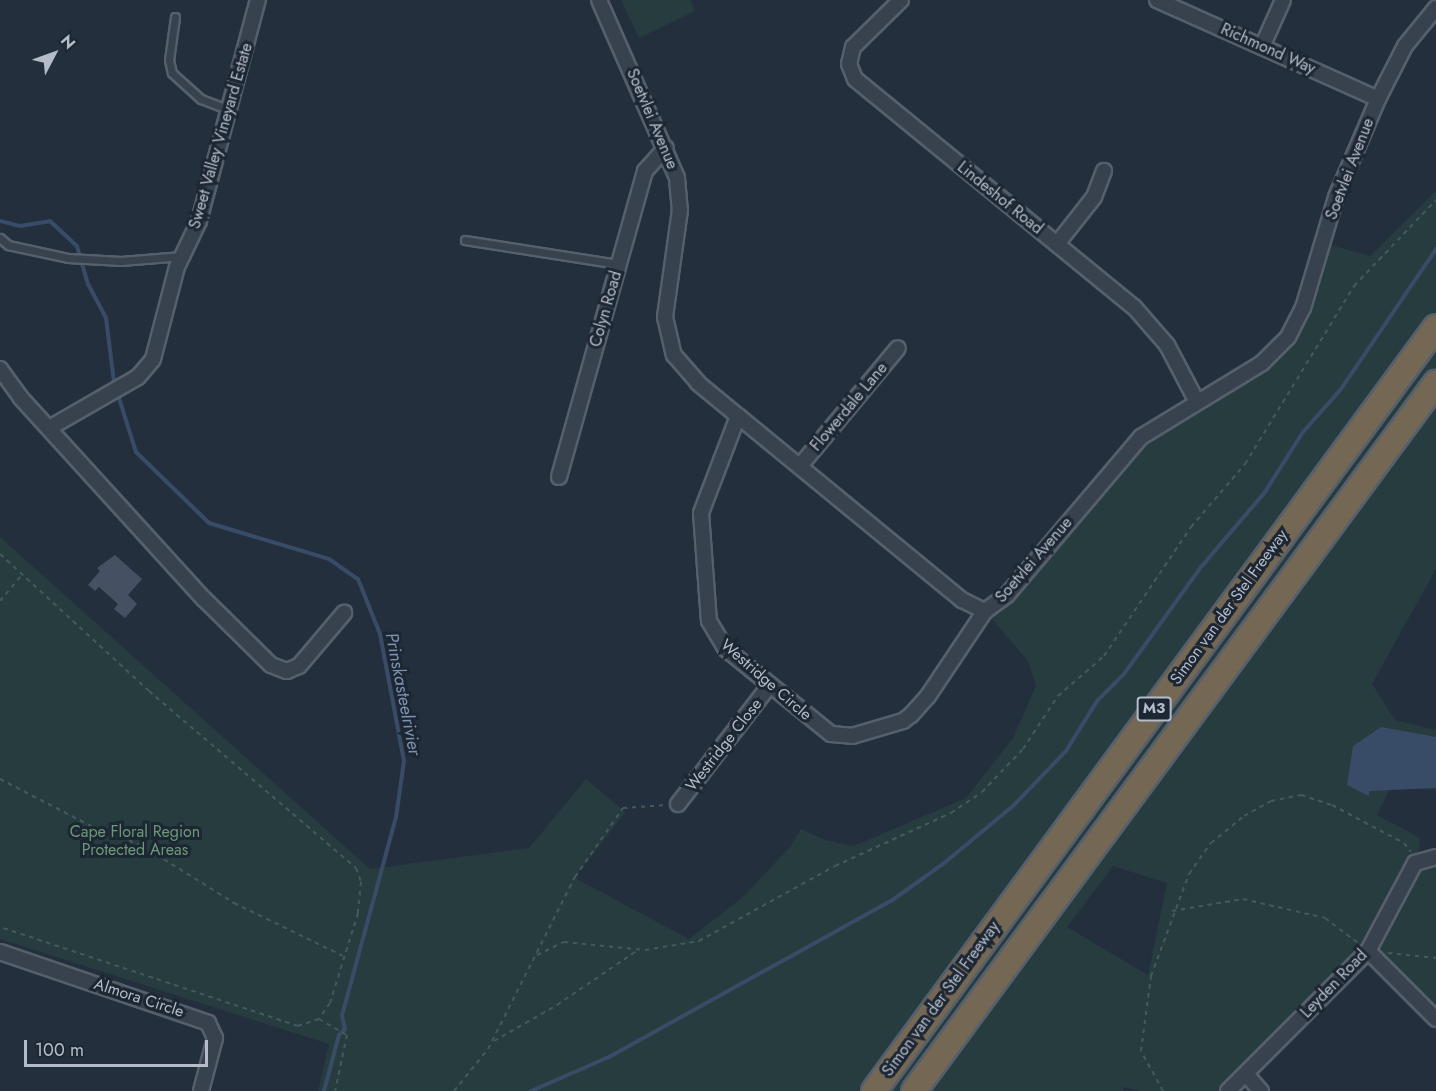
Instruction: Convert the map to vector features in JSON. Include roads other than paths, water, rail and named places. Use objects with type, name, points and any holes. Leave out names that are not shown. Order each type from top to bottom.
[{"type":"highway","name":"Simon van der Stel Freeway","points":[[873,1091],[1436,327]]},
{"type":"highway","name":"Simon van der Stel Freeway","points":[[914,1091],[1436,383]]},
{"type":"street","name":"Sweet Valley Vineyard Estate","points":[[51,428],[148,368],[182,256],[199,221],[258,0]]},
{"type":"street","name":"Soetvlei Avenue","points":[[600,0],[666,148],[677,178],[680,210],[666,334],[684,369],[962,600],[985,611],[1006,595],[1129,448],[1154,427],[1262,363],[1298,320],[1336,196],[1378,99],[1405,46],[1436,8]]},
{"type":"street","name":"Lindeshof Road","points":[[901,0],[853,47],[849,64],[855,79],[1057,244],[1155,328],[1197,402]]},
{"type":"street","name":"Richmond Way","points":[[1157,0],[1378,99]]},
{"type":"street","points":[[1262,47],[1283,0]]},
{"type":"street","name":"Colyn Road","points":[[559,477],[645,171],[666,148]]},
{"type":"street","points":[[1057,244],[1094,197],[1104,171]]},
{"type":"street","name":"Flowerdale Lane","points":[[800,466],[898,348]]},
{"type":"street","points":[[0,369],[20,397],[51,428],[204,599],[271,665],[287,671],[299,666],[344,614]]},
{"type":"street","name":"Westridge Circle","points":[[738,416],[701,513],[705,608],[717,638],[726,649],[770,686],[831,734],[852,736],[903,721],[928,696],[985,611]]},
{"type":"street","name":"Westridge Close","points":[[678,804],[770,686]]},
{"type":"street","name":"Leyden Road","points":[[1228,1091],[1368,951],[1418,862],[1436,857]]},
{"type":"street","points":[[1368,951],[1436,1019]]},
{"type":"street","name":"Almora Circle","points":[[0,952],[204,1019],[214,1038],[201,1091]]},
{"type":"street","points":[[1246,1074],[1262,1091]]},
{"type":"lane","points":[[175,17],[169,60],[172,73],[201,99],[229,110]]},
{"type":"lane","points":[[0,238],[8,245],[68,258],[121,261],[182,256]]},
{"type":"lane","points":[[465,240],[619,264]]},
{"type":"water","points":[[1381,727],[1436,737],[1436,788],[1369,791],[1369,796],[1347,785],[1353,746]]},
{"type":"waterway","name":"Prinskasteelrivier","points":[[0,221],[20,226],[50,221],[77,246],[88,284],[106,318],[114,382]]},
{"type":"waterway","points":[[531,1091],[609,1057],[891,901],[943,864],[1014,805],[1066,751],[1097,701],[1124,674],[1201,567],[1265,492],[1303,432],[1341,389],[1436,249]]},
{"type":"waterway","name":"Prinskasteelrivier","points":[[118,395],[136,452],[209,523],[329,559],[358,579],[380,634],[404,761],[396,817],[342,1016],[345,1029],[339,1035],[324,1091]]},
{"type":"park label","name":"Cape Floral Region Protected Areas","points":[[135,841]]}]
